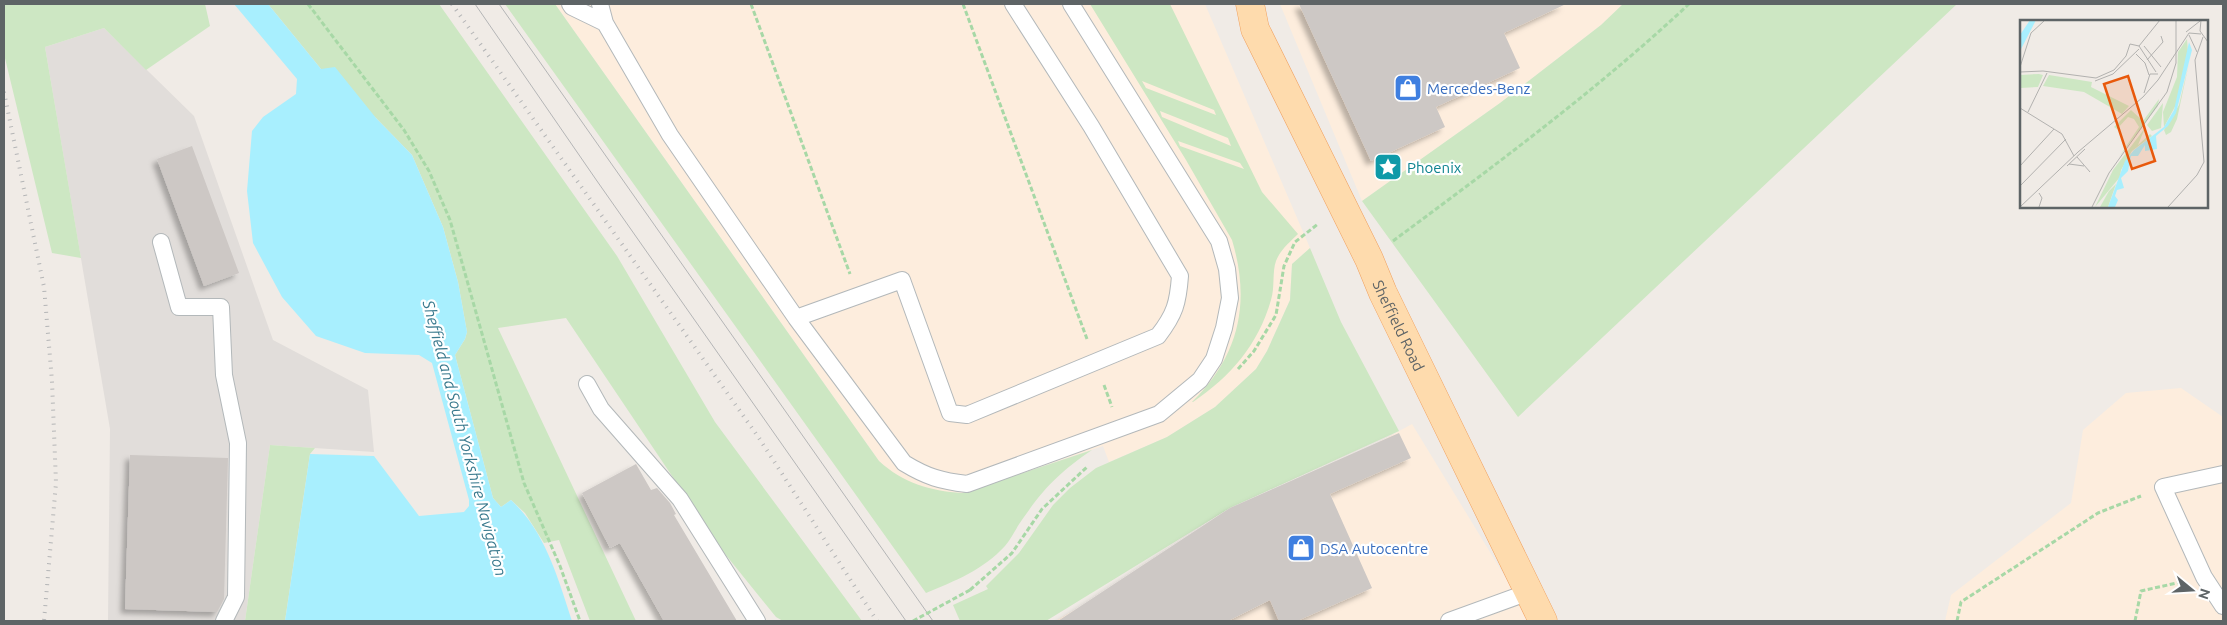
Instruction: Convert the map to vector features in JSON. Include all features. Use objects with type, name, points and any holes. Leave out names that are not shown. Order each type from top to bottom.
[{"type":"main road","name":"Sheffield Road","points":[[1231,4],[1252,16],[1369,259],[1391,311],[1543,621]]},
{"type":"lane","points":[[570,4],[572,7],[605,22]]},
{"type":"lane","points":[[600,4],[605,22],[670,135],[796,318],[904,463],[923,475],[935,479],[967,484],[1159,414],[1200,380],[1214,359],[1224,328],[1230,298],[1227,269],[1218,241],[1071,4]]},
{"type":"lane","points":[[796,318],[902,280],[950,413],[967,415],[1158,336],[1169,322],[1178,301],[1180,276],[1091,126],[1013,4]]},
{"type":"lane","points":[[161,242],[179,308],[221,307],[224,375],[238,443],[236,597],[224,621]]},
{"type":"lane","points":[[587,384],[601,409],[680,500],[758,621]]},
{"type":"lane","points":[[2223,474],[2163,487],[2204,577],[2219,590],[2223,606]]},
{"type":"lane","points":[[1449,621],[1528,592]]},
{"type":"path","points":[[308,4],[404,130],[429,171],[450,220],[524,483],[560,566],[580,621]]},
{"type":"path","points":[[751,4],[858,296]]},
{"type":"path","points":[[963,4],[1120,429]]},
{"type":"path","points":[[1369,259],[1553,119],[1664,27],[1688,4]]},
{"type":"path","points":[[1957,621],[1961,602],[1969,596],[2098,513],[2163,487]]},
{"type":"path","points":[[2135,621],[2141,591],[2204,577]]},
{"type":"path","points":[[913,621],[970,590]]},
{"type":"shaded area","points":[[555,4],[1205,4],[1310,248],[1292,264],[1290,300],[1267,351],[1256,369],[1215,407],[1167,437],[1109,462],[1103,446],[962,493],[942,492],[907,482],[892,473],[879,461]]},
{"type":"shaded area","name":"Mercedes-Benz","points":[[1280,4],[1623,4],[1601,25],[1500,103],[1362,201]]},
{"type":"shaded area","points":[[104,28],[194,116],[273,340],[368,390],[374,452],[270,445],[245,621],[108,621],[110,429],[45,47]]},
{"type":"shaded area","points":[[2181,388],[2223,417],[2223,621],[1945,621],[1951,595],[2071,503],[2083,430],[2126,393]]},
{"type":"shaded area","points":[[1412,424],[1532,621],[1055,621]]},
{"type":"green space","points":[[4,4],[205,4],[210,26],[146,70],[104,28],[45,47],[81,258],[52,253],[4,54]]},
{"type":"green space","points":[[268,4],[439,4],[617,256],[715,422],[862,621],[783,621],[776,617],[721,549],[566,318],[498,328],[636,621],[590,621],[559,540],[544,543],[525,513],[511,500],[501,507],[493,498],[455,355],[467,332],[458,282],[443,227],[412,155],[376,118],[321,69]]},
{"type":"green space","points":[[505,4],[555,4],[879,461],[888,469],[907,480],[928,488],[962,493],[1092,450],[1071,465],[1047,488],[1021,521],[1008,543],[987,562],[968,574],[926,593]]},
{"type":"green space","points":[[1090,4],[1170,4],[1262,192],[1298,234],[1283,250],[1276,261],[1271,300],[1259,331],[1251,345],[1231,370],[1193,402],[1221,366],[1230,347],[1237,327],[1240,307],[1240,285],[1238,263],[1232,240],[1186,160]],"holes":[[[1142,81],[1214,110],[1216,115],[1146,88]],[[1160,111],[1228,138],[1231,146],[1162,117]],[[1178,141],[1240,163],[1244,169],[1180,146]]]},
{"type":"green space","points":[[1623,4],[1957,4],[1518,417],[1362,201],[1500,103],[1601,25]]},
{"type":"green space","points":[[1310,248],[1341,322],[1399,431],[1230,508],[1046,621],[960,621],[953,605],[988,589],[986,586],[1019,553],[1053,505],[1070,488],[1096,468],[1167,437],[1215,407],[1256,369],[1267,351],[1290,300],[1292,264]]},
{"type":"green space","points":[[270,445],[315,448],[310,454],[285,621],[245,621]]},
{"type":"water","name":"Sheffield and South Yorkshire Navigation","points":[[234,4],[268,4],[321,69],[335,67],[376,118],[412,155],[443,227],[458,282],[467,332],[455,355],[493,498],[501,507],[511,500],[533,526],[556,572],[572,621],[285,621],[310,454],[374,456],[419,516],[464,512],[469,506],[469,500],[432,363],[419,355],[365,353],[316,336],[282,297],[253,243],[247,191],[252,131],[263,117],[296,94],[297,79]]},
{"type":"building","name":"Mercedes-Benz","points":[[1299,4],[1566,4],[1504,33],[1520,68],[1436,107],[1445,127],[1371,161]]},
{"type":"building","points":[[192,146],[239,273],[204,286],[157,159]]},
{"type":"building","points":[[1399,433],[1411,458],[1330,494],[1372,588],[1297,621],[1279,621],[1270,600],[1228,621],[1058,621],[1230,508]]},
{"type":"building","points":[[130,455],[228,458],[224,599],[217,612],[125,609]]},
{"type":"building","points":[[636,464],[651,490],[657,488],[670,503],[676,514],[674,515],[737,621],[664,621],[620,543],[610,548],[582,493]]},
{"type":"tram line","points":[[475,4],[906,621]]},
{"type":"tram line","points":[[499,4],[933,621]]},
{"type":"railway","points":[[452,4],[759,438],[877,621]]},
{"type":"railway","points":[[4,92],[44,287],[52,381],[56,483],[44,621]]},
{"type":"place","name":"Mercedes-Benz","points":[[1408,88]]},
{"type":"place","name":"Phoenix","points":[[1388,167]]},
{"type":"place","name":"DSA Autocentre","points":[[1301,548]]}]
